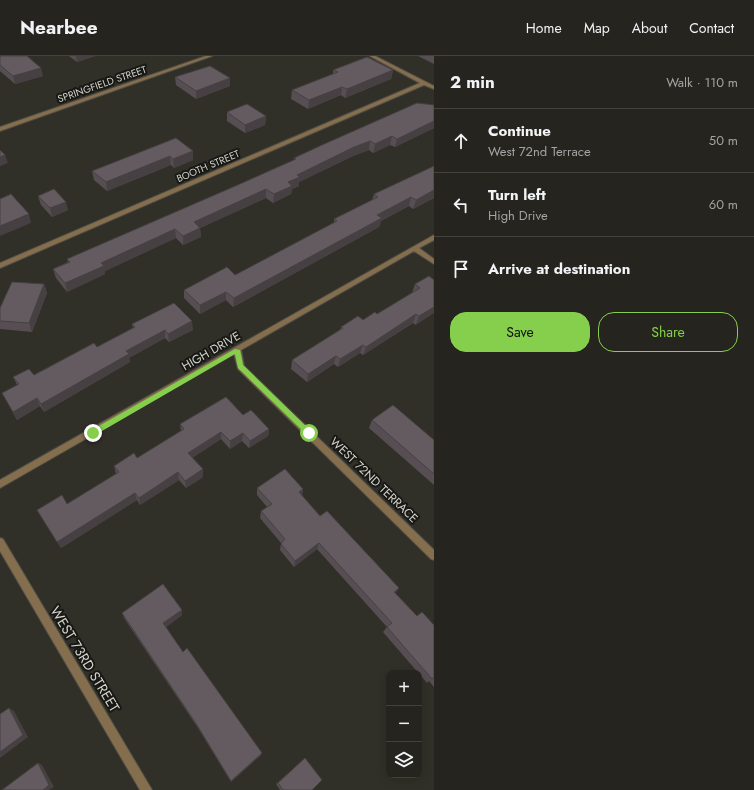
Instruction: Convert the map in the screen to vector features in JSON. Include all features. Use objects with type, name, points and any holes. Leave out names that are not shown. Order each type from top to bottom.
[{"type":"street","name":"SPRINGFIELD STREET","points":[[0,129],[210,56]]},
{"type":"street","points":[[372,56],[434,88]]},
{"type":"street","name":"BOOTH STREET","points":[[0,266],[424,82]]},
{"type":"street","name":"HIGH DRIVE","points":[[0,484],[434,237]]},
{"type":"street","points":[[415,249],[434,262]]},
{"type":"street","name":"WEST 72ND TERRACE","points":[[237,350],[241,366],[434,556]]},
{"type":"street","name":"WEST 73RD STREET","points":[[0,542],[146,790]]},
{"type":"building","points":[[0,56],[27,56],[41,68],[13,76],[0,65]]},
{"type":"building","points":[[367,57],[393,70],[347,89],[342,87],[309,100],[292,90],[338,72],[333,70]]},
{"type":"building","points":[[210,66],[230,78],[196,91],[175,77]]},
{"type":"building","points":[[417,103],[434,105],[434,121],[397,139],[392,136],[375,144],[370,141],[354,147],[297,175],[300,177],[288,182],[292,186],[274,194],[266,189],[194,222],[200,228],[183,236],[175,229],[101,263],[104,266],[65,283],[53,269],[70,262],[67,259],[240,184],[296,159],[294,158],[322,145]]},
{"type":"building","points":[[247,104],[266,116],[245,125],[227,112]]},
{"type":"building","points":[[176,138],[193,151],[173,159],[170,156],[106,182],[92,171]]},
{"type":"building","points":[[0,150],[5,155],[0,157]]},
{"type":"building","points":[[434,166],[434,190],[416,200],[411,197],[377,215],[382,218],[234,298],[226,292],[200,305],[184,290],[227,267],[235,275],[337,221],[334,219],[378,197],[374,194]]},
{"type":"building","points":[[54,189],[66,202],[50,208],[38,196]]},
{"type":"building","points":[[11,194],[29,214],[0,226],[0,199]]},
{"type":"building","points":[[429,276],[434,280],[434,307],[419,316],[416,314],[366,347],[363,345],[340,359],[336,356],[308,374],[292,360],[343,328],[341,327],[358,316],[363,320],[375,312],[377,314],[420,288],[415,284]]},
{"type":"building","points":[[12,282],[44,284],[29,323],[0,321],[0,308]]},
{"type":"building","points":[[174,303],[192,321],[168,334],[165,330],[126,351],[129,354],[41,404],[37,398],[13,412],[2,393],[19,384],[13,377],[29,369],[34,375],[94,343],[97,347],[135,327],[132,324]]},
{"type":"building","points":[[226,397],[243,415],[251,410],[269,429],[250,441],[243,433],[230,441],[221,432],[188,453],[203,469],[185,481],[178,472],[139,498],[135,493],[57,542],[37,510],[62,495],[67,504],[119,472],[114,466],[134,453],[137,458],[184,429],[180,424]]},
{"type":"building","points":[[393,405],[434,440],[434,474],[372,420]]},
{"type":"building","points":[[285,469],[303,489],[299,492],[320,516],[327,511],[399,588],[394,592],[417,616],[422,612],[434,625],[434,677],[432,679],[387,627],[392,623],[319,543],[295,561],[281,544],[285,539],[261,511],[272,504],[257,488]]},
{"type":"building","points":[[163,584],[182,610],[163,623],[183,652],[187,648],[262,753],[231,781],[197,725],[122,613]]},
{"type":"building","points":[[9,708],[23,735],[0,752],[0,714]]},
{"type":"building","points":[[305,758],[322,780],[312,790],[283,790],[278,783]]},
{"type":"building","points":[[38,763],[49,785],[43,790],[2,790]]},
{"type":"route","points":[[93,433],[237,350],[241,366],[309,433]]}]
